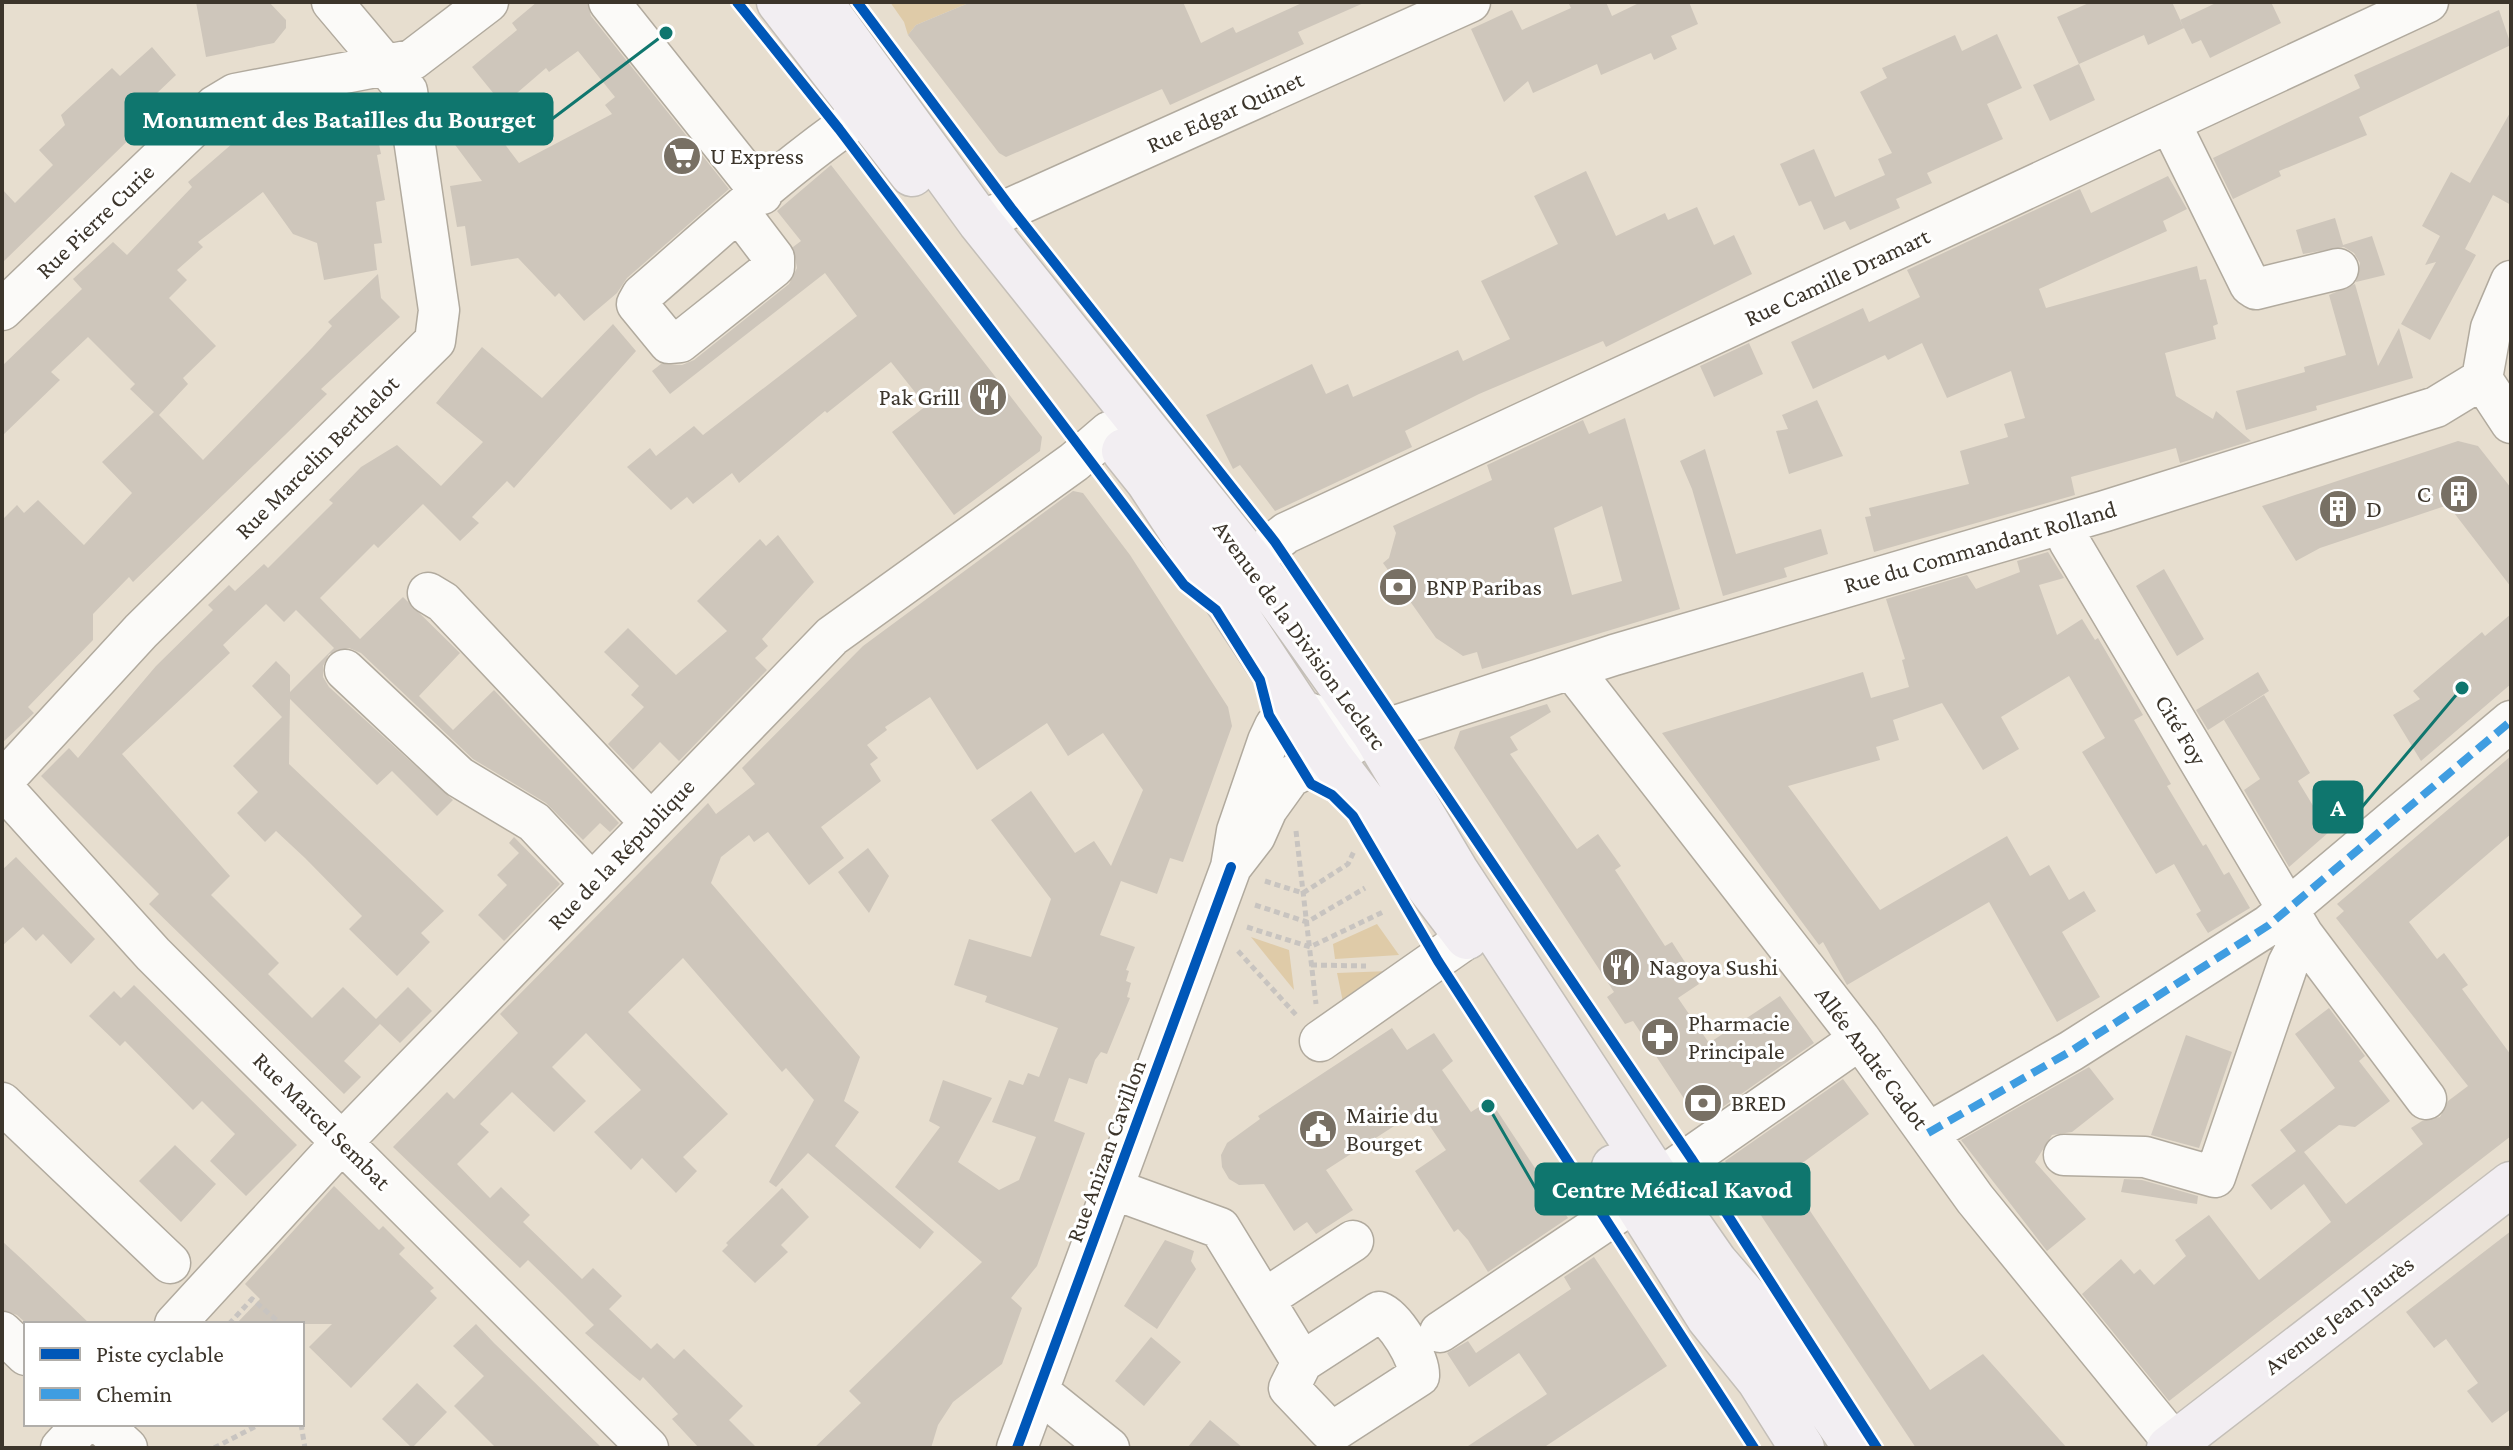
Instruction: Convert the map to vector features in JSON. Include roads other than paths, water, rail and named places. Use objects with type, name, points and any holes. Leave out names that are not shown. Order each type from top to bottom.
[{"type":"main road","name":"Avenue de la Division Leclerc","points":[[779,2],[1148,481],[1330,757],[1363,824],[1467,938],[1647,1190],[1779,1336],[1856,1448]]},
{"type":"main road","name":"Avenue de la Division Leclerc","points":[[820,2],[980,222],[1251,561],[1374,733],[1647,1190],[1709,1318],[1759,1380],[1802,1448]]},
{"type":"main road","name":"Avenue Jean Jaurès","points":[[2172,1446],[2511,1184]]},
{"type":"street","name":"Rue Marcelin Berthelot","points":[[2,784],[141,631],[435,341],[439,310],[407,91],[332,2]]},
{"type":"street","name":"Rue Pierre Curie","points":[[2,310],[215,106],[235,94],[412,60],[488,2]]},
{"type":"street","points":[[609,2],[751,203],[864,113]]},
{"type":"street","name":"Rue Edgar Quinet","points":[[980,222],[1470,2]]},
{"type":"street","name":"Rue Camille Dramart","points":[[1251,561],[1286,533],[2428,2]]},
{"type":"street","points":[[2170,123],[2250,285],[2256,289],[2338,269]]},
{"type":"street","points":[[2511,281],[2491,328],[2482,379],[2511,423]]},
{"type":"street","name":"Rue du Commandant Rolland","points":[[1330,757],[1374,733],[1572,669],[2065,523],[2436,407],[2482,379]]},
{"type":"street","name":"Rue de la République","points":[[177,1322],[343,1141],[832,636],[1074,462],[1109,432]]},
{"type":"street","name":"Cité Foy","points":[[2065,523],[2069,541],[2295,922],[2426,1099]]},
{"type":"street","points":[[428,593],[443,602],[651,823]]},
{"type":"street","name":"Allée André Cadot","points":[[1572,669],[1860,1039],[1975,1199],[2172,1446]]},
{"type":"street","points":[[345,670],[459,777],[534,822],[592,884]]},
{"type":"street","points":[[1299,710],[1374,733]]},
{"type":"street","name":"Rue Anizan Cavillon","points":[[1248,874],[1237,831],[1275,726],[1299,710]]},
{"type":"street","points":[[1928,1133],[2295,922],[2511,721]]},
{"type":"street","name":"Rue Anizan Cavillon","points":[[1017,1448],[1113,1189],[1248,874],[1255,836],[1267,809],[1290,777],[1330,757]]},
{"type":"street","name":"Rue Marcel Sembat","points":[[2,784],[153,954],[648,1448]]},
{"type":"street","points":[[2064,1155],[2145,1157],[2215,1177],[2288,964],[2295,922]]},
{"type":"street","points":[[1320,1041],[1467,938]]},
{"type":"street","points":[[1440,1332],[1860,1039]]},
{"type":"street","points":[[2,1103],[170,1263]]},
{"type":"street","points":[[1113,1189],[1220,1228],[1266,1298],[1302,1362]]},
{"type":"street","points":[[1266,1298],[1353,1241]]},
{"type":"street","points":[[2,1332],[24,1353]]},
{"type":"street","points":[[1038,1391],[1109,1448]]},
{"type":"street","points":[[61,1448],[81,1426]]},
{"type":"street","points":[[103,1426],[127,1448]]},
{"type":"place","name":"Monument des Batailles du Bourget","points":[[666,33]]},
{"type":"place","name":"U Express","points":[[682,156]]},
{"type":"place","name":"Pak Grill","points":[[988,397]]},
{"type":"place","name":"C","points":[[2459,494]]},
{"type":"place","name":"D","points":[[2338,509]]},
{"type":"place","name":"BNP Paribas","points":[[1398,587]]},
{"type":"place","name":"A","points":[[2462,688]]},
{"type":"place","name":"Nagoya Sushi","points":[[1621,967]]},
{"type":"place","name":"Pharmacie Principale","points":[[1660,1037]]},
{"type":"place","name":"BRED","points":[[1703,1103]]},
{"type":"place","name":"Centre Médical Kavod","points":[[1488,1106]]},
{"type":"place","name":"Mairie du Bourget","points":[[1318,1129]]}]
